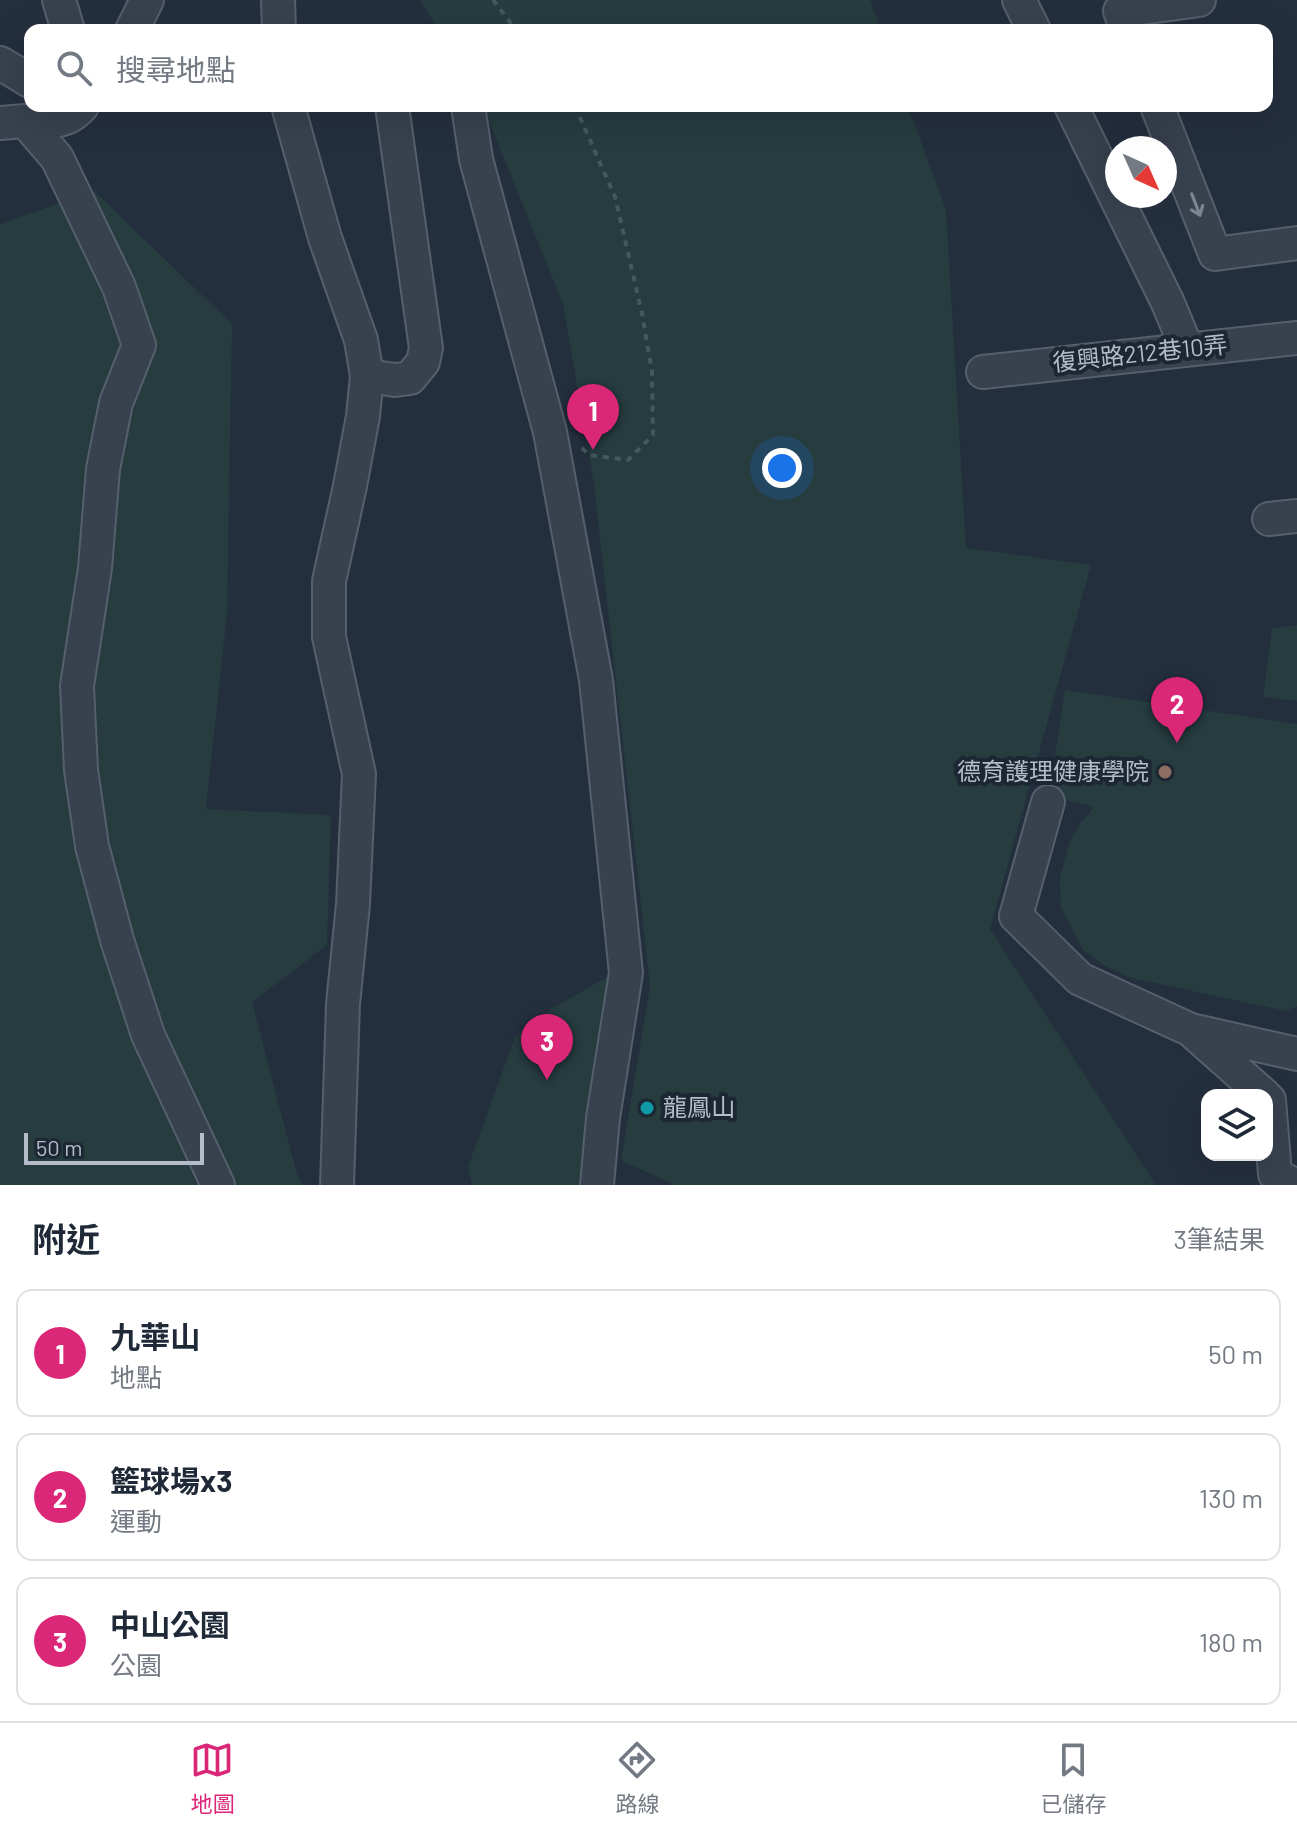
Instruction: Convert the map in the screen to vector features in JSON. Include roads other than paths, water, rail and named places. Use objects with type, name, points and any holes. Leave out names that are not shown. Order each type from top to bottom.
[{"type":"street","points":[[59,0],[66,24]]},
{"type":"street","points":[[135,24],[147,0]]},
{"type":"street","points":[[278,0],[279,24]]},
{"type":"street","points":[[1019,0],[1031,24]]},
{"type":"street","points":[[1125,24],[1120,11],[1199,0]]},
{"type":"street","points":[[0,63],[24,77]]},
{"type":"street","points":[[13,122],[56,122],[70,112]]},
{"type":"street","points":[[290,112],[325,238],[361,340],[367,376],[363,416],[329,581],[329,637],[359,774],[353,904],[343,1004],[337,1185]]},
{"type":"street","points":[[367,376],[395,380],[410,378],[423,362],[426,348],[393,112]]},
{"type":"street","points":[[469,112],[476,159],[550,432],[596,680],[626,973],[603,1118],[597,1185]]},
{"type":"street","points":[[1074,112],[1168,303],[1187,349]]},
{"type":"street","points":[[1159,112],[1215,254],[1297,243]]},
{"type":"street","points":[[13,122],[57,158],[119,287],[139,345],[116,403],[103,469],[95,568],[77,686],[81,770],[92,846],[139,1008],[148,1035],[218,1185]]},
{"type":"street","name":"復興路212巷10弄","points":[[983,372],[1297,338]]},
{"type":"street","points":[[1048,802],[1016,916],[1080,979],[1191,1030],[1297,1054]]},
{"type":"street","points":[[1191,1030],[1258,1089]]},
{"type":"street","points":[[1273,1149],[1275,1174],[1294,1185]]},
{"type":"place","name":"九華山","points":[[593,450]]},
{"type":"place","name":"籃球場x3","points":[[1177,743]]},
{"type":"place","name":"德育護理健康學院","points":[[1165,772]]},
{"type":"place","name":"中山公園","points":[[547,1080]]},
{"type":"place","name":"龍鳳山","points":[[647,1108]]}]
